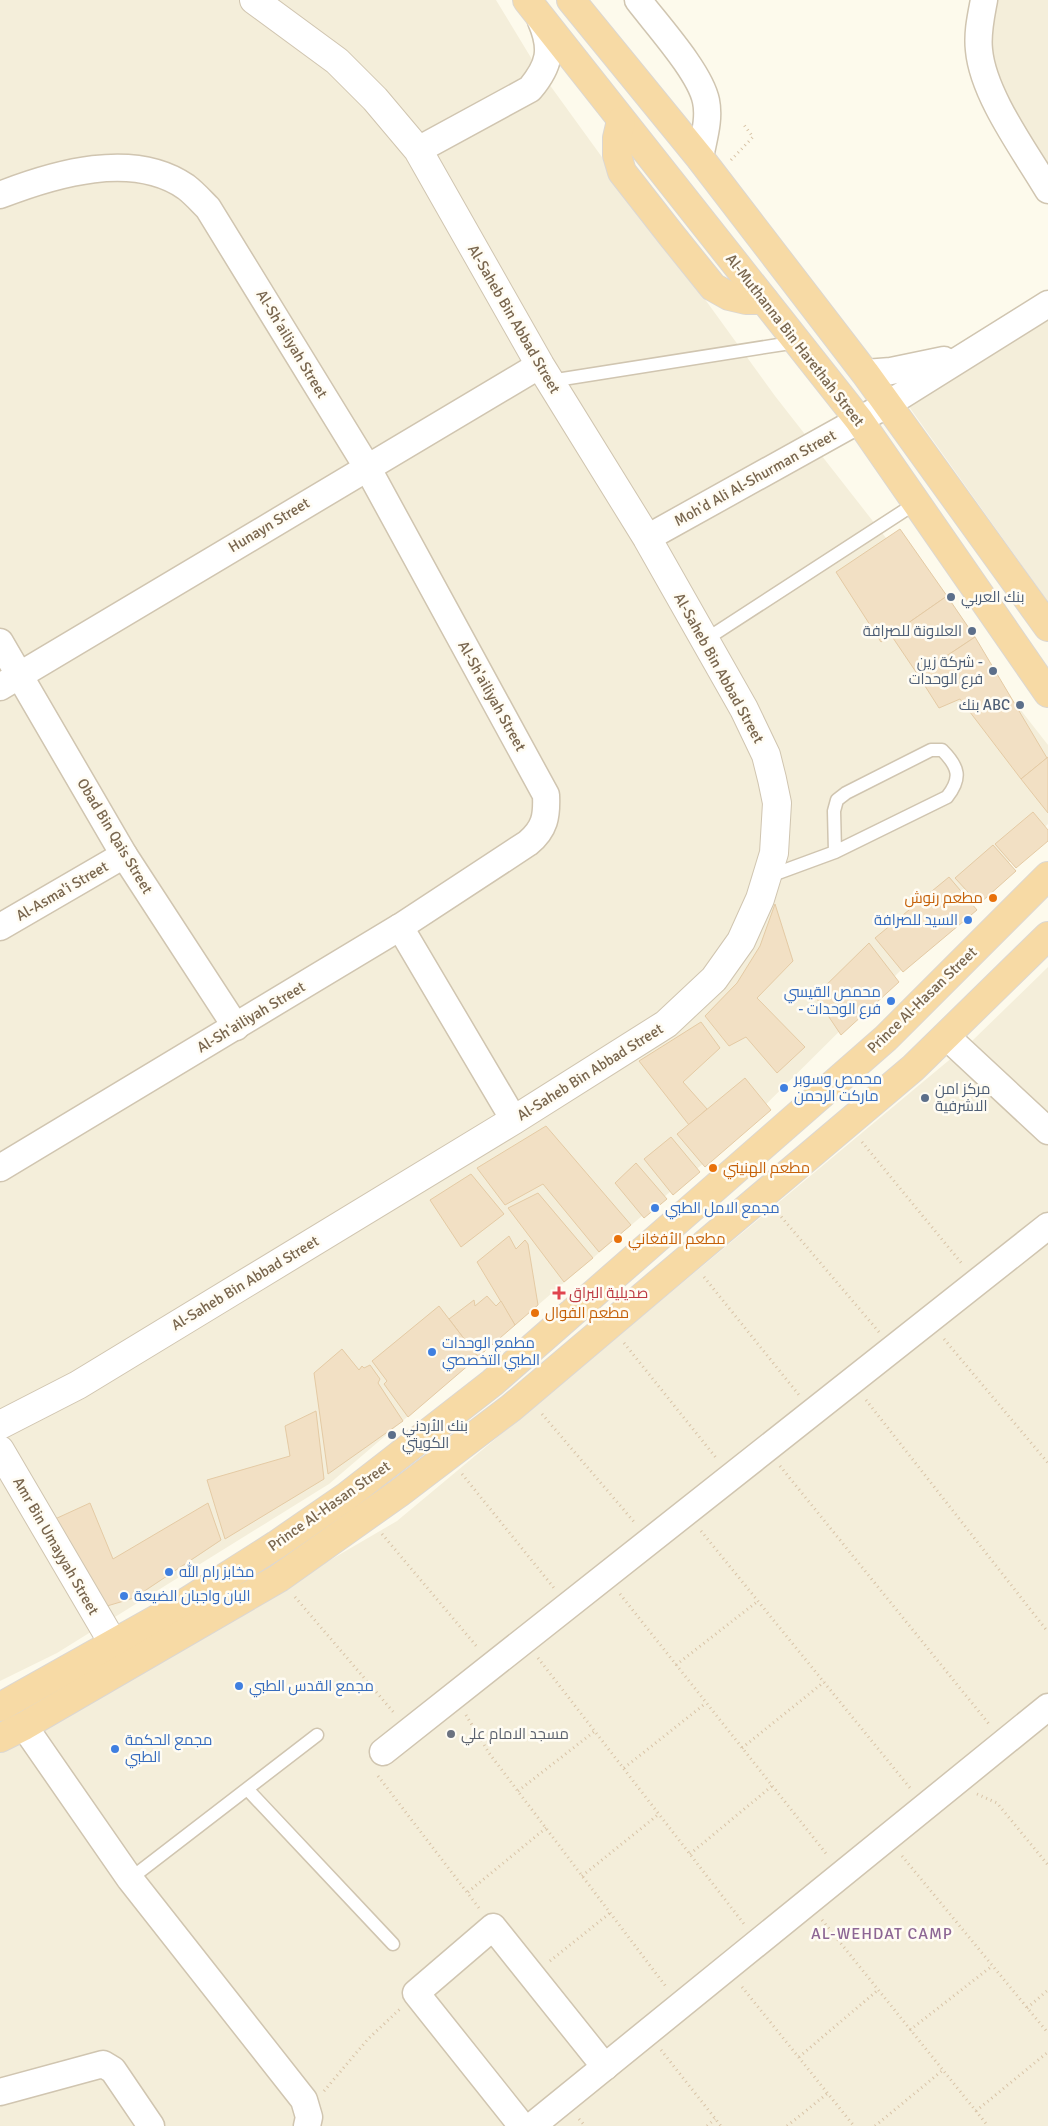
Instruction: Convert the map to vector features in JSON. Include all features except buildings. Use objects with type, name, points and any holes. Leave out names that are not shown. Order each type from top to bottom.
[{"type":"highway","points":[[572,0],[707,168],[865,373],[1048,627]]},
{"type":"highway","name":"Al-Muthanna Bin Harethah Street","points":[[534,10],[859,420],[1048,693]]},
{"type":"highway","name":"Prince Al-Hasan Street","points":[[0,1707],[180,1606],[276,1544],[347,1496],[492,1382],[886,1038],[1048,876]]},
{"type":"highway","name":"Prince Al-Hasan Street","points":[[12,1732],[279,1578],[447,1456],[526,1395],[913,1068],[947,1037],[1048,936]]},
{"type":"highway","points":[[886,1038],[913,1068]]},
{"type":"street","name":"Al-Saheb Bin Abbad Street","points":[[0,1425],[78,1385],[640,1042],[691,1002],[714,979],[741,942],[760,899],[774,853],[777,803],[772,779],[756,732],[647,538],[545,373],[418,150],[375,99],[336,60],[254,0]]},
{"type":"street","points":[[638,0],[700,83],[706,102],[708,119],[707,168]]},
{"type":"street","points":[[984,0],[979,26],[978,49],[982,70],[992,95],[1048,190]]},
{"type":"street","points":[[418,150],[530,89],[542,75],[548,57],[548,38],[534,10]]},
{"type":"street","name":"Al-Sh'ailiyah Street","points":[[0,195],[59,176],[95,170],[130,168],[160,174],[186,187],[208,208],[367,467],[546,795],[547,811],[539,834],[400,927],[0,1168]]},
{"type":"street","name":"Moh'd Ali Al-Shurman Street","points":[[647,538],[888,404],[1048,304]]},
{"type":"street","points":[[865,373],[917,367],[966,354]]},
{"type":"street","name":"Hunayn Street","points":[[10,681],[367,467],[545,373]]},
{"type":"street","name":"Obad Bin Qais Street","points":[[0,642],[10,681],[236,1026]]},
{"type":"street","name":"Al-Asma'i Street","points":[[0,927],[124,855]]},
{"type":"street","points":[[400,927],[514,1120]]},
{"type":"street","points":[[947,1037],[1048,1131]]},
{"type":"street","points":[[383,1752],[894,1350],[1048,1226]]},
{"type":"street","name":"Amr Bin Umayyah Street","points":[[0,1450],[113,1643]]},
{"type":"street","points":[[532,2126],[1048,1707]]},
{"type":"street","points":[[12,1732],[304,2100],[308,2118]]},
{"type":"street","points":[[522,2126],[416,1993],[493,1927],[605,2067]]},
{"type":"street","points":[[0,2092],[102,2064],[113,2070],[151,2126]]},
{"type":"lane","points":[[545,373],[797,342]]},
{"type":"lane","points":[[705,640],[916,503]]},
{"type":"lane","points":[[767,877],[835,852],[947,797],[956,785],[957,772],[951,759],[942,750],[931,750],[846,793],[837,800],[834,811],[835,852]]},
{"type":"lane","points":[[130,1879],[317,1735]]},
{"type":"lane","points":[[248,1790],[393,1944]]},
{"type":"path","points":[[707,168],[753,137],[744,125]]},
{"type":"path","points":[[847,1123],[977,1283]]},
{"type":"path","points":[[763,1195],[894,1350]]},
{"type":"path","points":[[689,1257],[813,1413]]},
{"type":"path","points":[[929,1322],[1048,1463]]},
{"type":"path","points":[[610,1324],[731,1477]]},
{"type":"path","points":[[852,1382],[1048,1632]]},
{"type":"path","points":[[526,1395],[650,1541]]},
{"type":"path","points":[[766,1449],[1003,1742]]},
{"type":"path","points":[[447,1456],[569,1606]]},
{"type":"path","points":[[686,1513],[924,1806]]},
{"type":"path","points":[[366,1516],[492,1666]]},
{"type":"path","points":[[606,1576],[842,1874]]},
{"type":"path","points":[[279,1578],[410,1731]]},
{"type":"path","points":[[676,1665],[758,1600]]},
{"type":"path","points":[[525,1640],[758,1942]]},
{"type":"path","points":[[742,1748],[824,1682]]},
{"type":"path","points":[[452,1698],[473,1723],[489,1753],[681,2006]]},
{"type":"path","points":[[624,1768],[706,1703]]},
{"type":"path","points":[[518,1791],[595,1731]]},
{"type":"path","points":[[383,1752],[370,1765],[493,1927]]},
{"type":"path","points":[[952,1784],[997,1803],[1048,1865]]},
{"type":"path","points":[[690,1854],[772,1786]]},
{"type":"path","points":[[582,1876],[659,1814]]},
{"type":"path","points":[[468,1892],[546,1828]]},
{"type":"path","points":[[886,1837],[1048,2032]]},
{"type":"path","points":[[808,1902],[988,2126]]},
{"type":"path","points":[[532,1976],[610,1913]]},
{"type":"path","points":[[910,2030],[992,1966]]},
{"type":"path","points":[[727,1968],[854,2126]]},
{"type":"path","points":[[799,2057],[878,1990]]},
{"type":"path","points":[[1027,2008],[1048,1990]]},
{"type":"path","points":[[308,2118],[368,2039],[416,1993]]},
{"type":"path","points":[[647,2033],[721,2126]]},
{"type":"path","points":[[976,2111],[1048,2052]]},
{"type":"path","points":[[875,2126],[943,2070]]},
{"type":"path","points":[[787,2126],[828,2093]]},
{"type":"path","points":[[706,2126],[715,2119]]},
{"type":"shaded area","points":[[0,0],[496,0],[536,66],[775,396],[1048,745],[1048,824],[726,1144],[329,1484],[57,1653],[0,1681]]},
{"type":"shaded area","points":[[995,0],[1048,0],[1048,184],[982,69]]},
{"type":"shaded area","points":[[1048,310],[1048,602],[900,394]]},
{"type":"shaded area","points":[[1048,967],[1048,2126],[0,2126],[0,1750],[31,1735],[397,1521],[972,1041]]},
{"type":"place","name":"بنك العربي","points":[[951,597]]},
{"type":"place","name":"العلاونة للصرافة","points":[[972,631]]},
{"type":"place","name":"شركة زين - فرع الوحدات","points":[[993,671]]},
{"type":"place","name":"بنك ABC","points":[[1020,705]]},
{"type":"place","name":"مطعم رنوش","points":[[993,898]]},
{"type":"place","name":"السيد للصرافة","points":[[968,920]]},
{"type":"place","name":"محمص القيسي - فرع الوحدات","points":[[891,1001]]},
{"type":"place","name":"محمص وسوبر ماركت الرحمن","points":[[784,1088]]},
{"type":"place","name":"مركز امن الاشرفية","points":[[925,1098]]},
{"type":"place","name":"مطعم الهنيني","points":[[713,1168]]},
{"type":"place","name":"مجمع الامل الطبي","points":[[655,1208]]},
{"type":"place","name":"مطعم الأفغاني","points":[[618,1239]]},
{"type":"place","name":"صديلية البراق","points":[[559,1293]]},
{"type":"place","name":"مطعم الفوال","points":[[535,1313]]},
{"type":"place","name":"مطمع الوحدات الطبي التخصصي","points":[[432,1352]]},
{"type":"place","name":"بنك الأردني الكويتي","points":[[392,1435]]},
{"type":"place","name":"مخابز رام الله","points":[[169,1572]]},
{"type":"place","name":"البان واجبان الضيعة","points":[[124,1596]]},
{"type":"place","name":"مجمع القدس الطبي","points":[[239,1686]]},
{"type":"place","name":"مسجد الامام علي","points":[[451,1734]]},
{"type":"place","name":"مجمع الحكمة الطبي","points":[[115,1749]]},
{"type":"district","name":"AL-WEHDAT CAMP","points":[[882,1934]]}]
